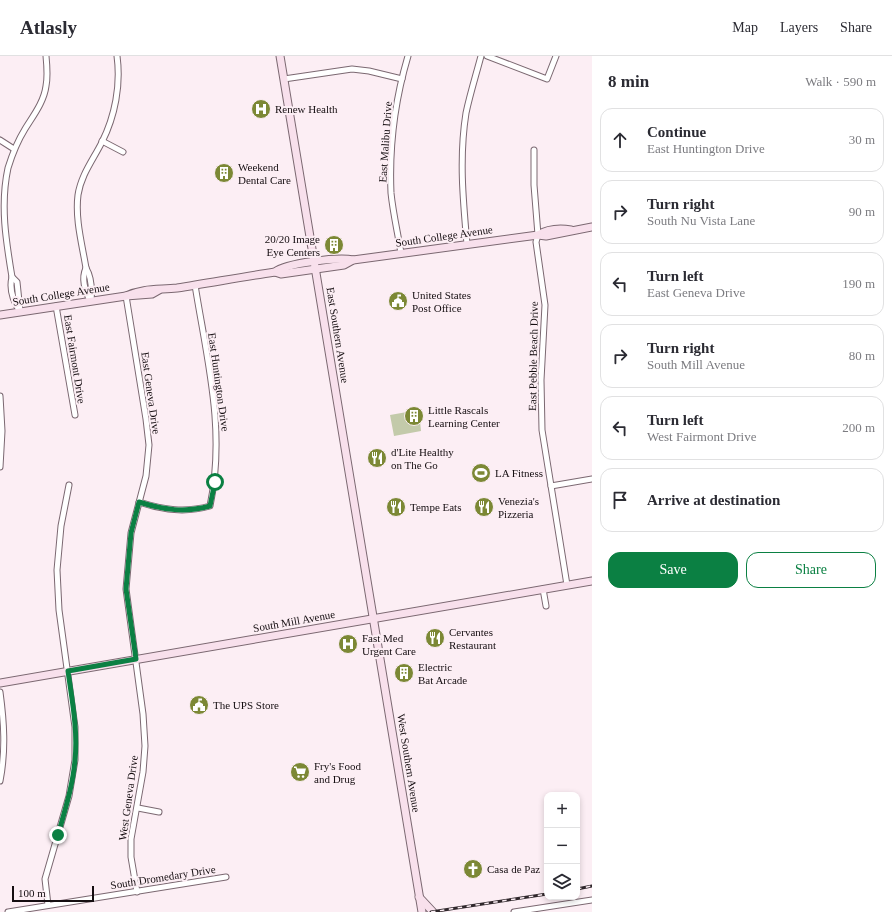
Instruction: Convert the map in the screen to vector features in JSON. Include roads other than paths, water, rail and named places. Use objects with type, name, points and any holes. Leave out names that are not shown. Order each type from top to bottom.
[{"type":"main road","name":"East Southern Avenue","points":[[280,56],[374,618]]},
{"type":"main road","name":"South College Avenue","points":[[0,315],[126,296],[136,291],[151,288],[159,290],[275,272],[280,268],[344,265],[353,260],[538,235],[545,231],[561,229],[573,230],[592,227]]},
{"type":"main road","name":"South Mill Avenue","points":[[0,683],[592,581]]},
{"type":"main road","name":"West Southern Avenue","points":[[374,618],[422,912]]},
{"type":"main road","points":[[419,896],[433,912]]},
{"type":"street","points":[[20,312],[17,282],[12,277],[2,211],[4,183],[14,149],[41,103],[46,87],[46,56]]},
{"type":"street","points":[[90,301],[86,292],[83,275],[86,268],[78,221],[78,195],[85,172],[102,141],[112,116],[117,92],[117,56]]},
{"type":"street","name":"East Malibu Drive","points":[[401,253],[391,193],[392,154],[395,116],[408,56]]},
{"type":"street","points":[[468,244],[462,190],[462,146],[466,112],[481,56]]},
{"type":"street","points":[[488,56],[547,79],[556,56]]},
{"type":"street","points":[[284,79],[352,69],[369,71],[402,79]]},
{"type":"street","points":[[0,140],[14,149]]},
{"type":"street","points":[[102,141],[123,152]]},
{"type":"street","name":"East Pebble Beach Drive","points":[[534,150],[534,185],[538,235],[536,242],[544,291],[545,321],[540,380],[541,418],[543,444],[567,585]]},
{"type":"street","name":"East Huntington Drive","points":[[139,502],[170,510],[193,511],[210,506],[215,482],[217,426],[195,285]]},
{"type":"street","name":"East Geneva Drive","points":[[126,296],[149,446],[146,476],[131,533],[126,589],[136,659]]},
{"type":"street","name":"East Fairmont Drive","points":[[56,306],[74,415]]},
{"type":"street","points":[[0,396],[2,431],[0,467]]},
{"type":"street","points":[[551,486],[592,479]]},
{"type":"street","points":[[48,905],[45,879],[69,796],[75,760],[75,727],[59,610],[57,570],[61,526],[69,485]]},
{"type":"street","points":[[543,589],[546,606]]},
{"type":"street","name":"West Geneva Drive","points":[[136,659],[143,714],[145,746],[138,808],[131,839],[131,857],[137,892]]},
{"type":"street","points":[[0,692],[5,728],[4,759],[0,781]]},
{"type":"street","points":[[138,808],[159,812]]},
{"type":"street","name":"South Dromedary Drive","points":[[8,912],[226,877]]},
{"type":"street","points":[[514,912],[551,909],[592,900]]},
{"type":"railway","points":[[580,888],[592,886]]},
{"type":"railway","points":[[431,912],[544,894]]},
{"type":"place","name":"Renew Health","points":[[261,109]]},
{"type":"place","name":"Weekend Dental Care","points":[[224,173]]},
{"type":"place","name":"20/20 Image Eye Centers","points":[[334,245]]},
{"type":"place","name":"United States Post Office","points":[[398,301]]},
{"type":"place","name":"Little Rascals Learning Center","points":[[414,416]]},
{"type":"place","name":"d'Lite Healthy on The Go","points":[[377,458]]},
{"type":"place","name":"LA Fitness","points":[[481,473]]},
{"type":"place","name":"Tempe Eats","points":[[396,507]]},
{"type":"place","name":"Venezia's Pizzeria","points":[[484,507]]},
{"type":"place","name":"Cervantes Restaurant","points":[[435,638]]},
{"type":"place","name":"Fast Med Urgent Care","points":[[348,644]]},
{"type":"place","name":"Electric Bat Arcade","points":[[404,673]]},
{"type":"place","name":"The UPS Store","points":[[199,705]]},
{"type":"place","name":"Fry's Food and Drug","points":[[300,772]]},
{"type":"place","name":"Casa de Paz","points":[[473,869]]}]
